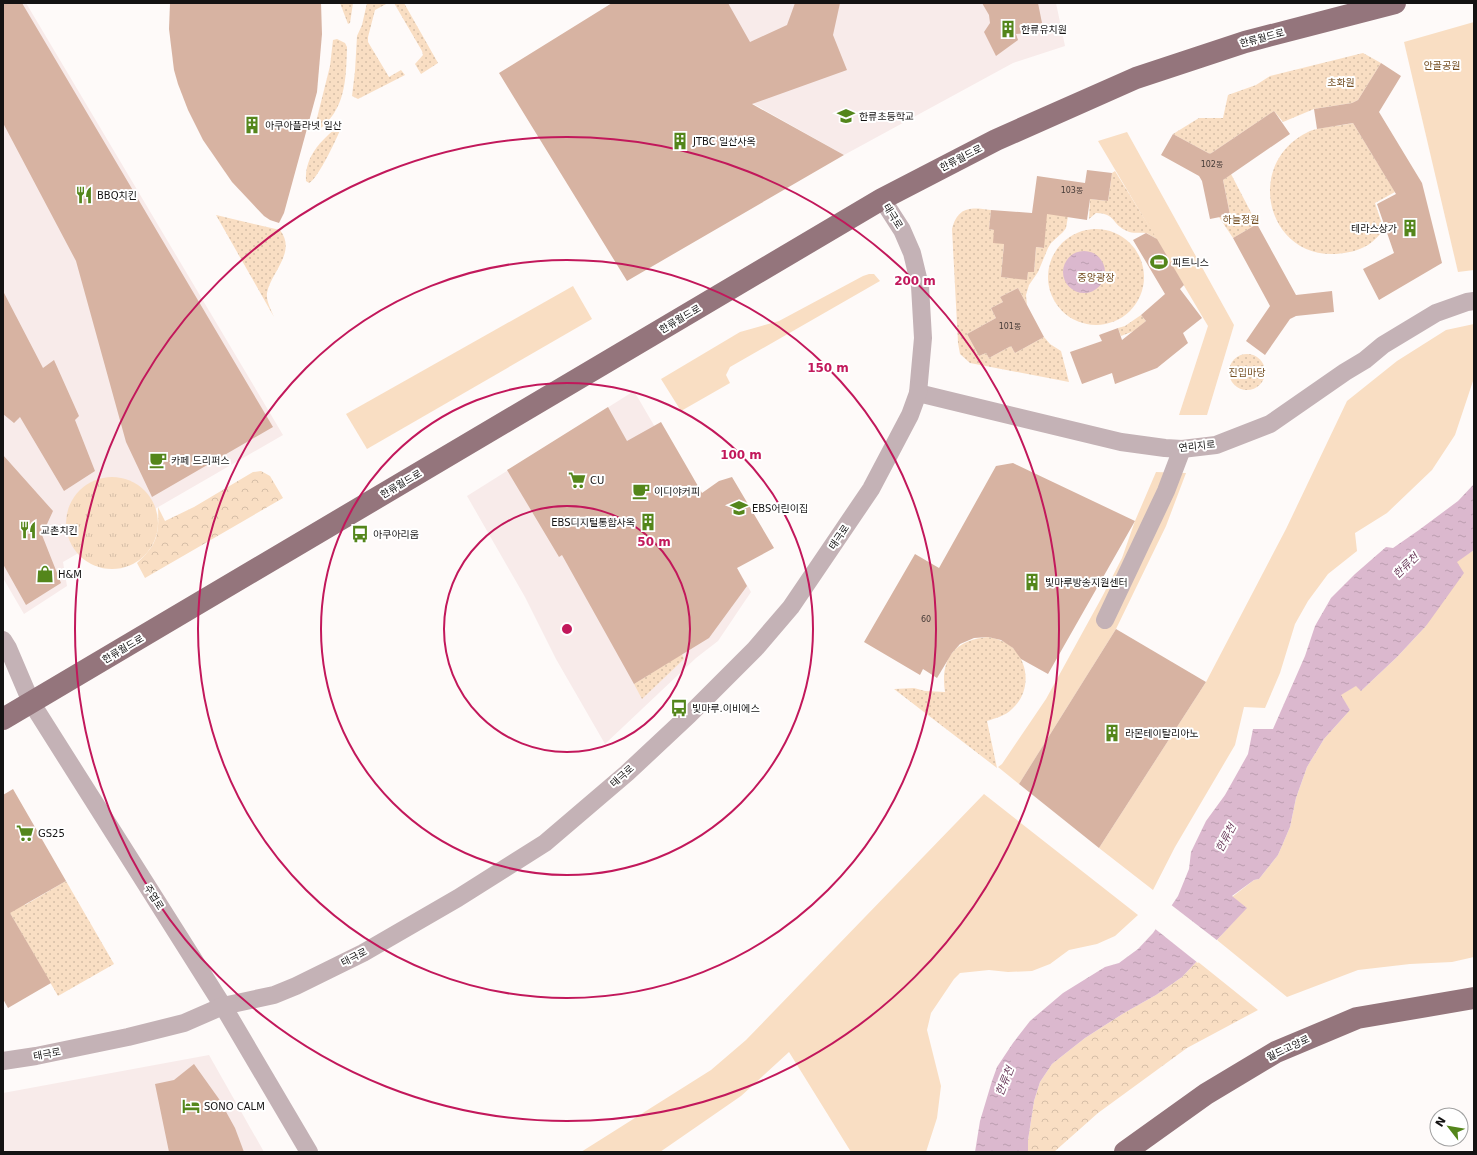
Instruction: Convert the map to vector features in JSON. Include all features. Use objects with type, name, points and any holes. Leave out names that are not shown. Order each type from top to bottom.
[{"type":"main road","name":"한류월드로","points":[[3,719],[882,199],[996,140],[1136,78],[1245,42],[1396,3]]},
{"type":"main road","name":"월드고양로","points":[[1125,1152],[1206,1094],[1276,1052],[1357,1018],[1474,998]]},
{"type":"street","name":"태극로","points":[[3,1061],[36,1056],[128,1037],[184,1023],[223,1006],[274,995],[296,986],[356,956],[458,898],[546,843],[627,773],[756,650],[791,607],[871,489],[910,415],[918,393],[923,338],[920,286],[912,253],[902,230],[882,199]]},
{"type":"street","name":"연리지로","points":[[918,393],[1121,442],[1182,449],[1216,445],[1270,424],[1345,372],[1365,360],[1383,346],[1436,313],[1470,301]]},
{"type":"street","points":[[1105,620],[1166,491],[1182,449]]},
{"type":"street","name":"주엽로","points":[[3,640],[8,648],[31,702],[223,1006],[309,1152]]},
{"type":"shaded area","points":[[3,3],[26,3],[283,435],[63,562],[67,586],[24,614],[3,578]]},
{"type":"shaded area","name":"한류초등학교","points":[[652,3],[1056,3],[1065,46],[1013,63],[844,155],[688,67]]},
{"type":"shaded area","name":"EBS디지털통합사옥","points":[[634,391],[751,592],[718,641],[696,658],[605,744],[556,659],[525,597],[467,496]]},
{"type":"shaded area","points":[[209,1055],[264,1152],[3,1152],[3,1093]]},
{"type":"green space","points":[[340,3],[353,3],[350,23],[348,24]]},
{"type":"green space","points":[[367,3],[388,3],[375,10],[368,42],[389,77],[401,70],[405,75],[358,99],[352,96],[357,36],[362,25]]},
{"type":"green space","points":[[394,3],[404,3],[438,63],[421,74],[415,64],[423,55],[422,51]]},
{"type":"green space","name":"안골공원","points":[[1474,22],[1474,270],[1458,272],[1404,42]]},
{"type":"green space","points":[[337,39],[345,43],[347,47],[345,83],[339,104],[334,114],[327,123],[317,131],[315,130],[315,126],[330,66],[333,40]]},
{"type":"green space","name":"초화원","points":[[1363,53],[1381,63],[1358,100],[1352,103],[1314,109],[1283,122],[1274,111],[1210,154],[1173,134],[1199,118],[1223,118],[1228,95],[1256,85],[1270,76]]},
{"type":"green space","points":[[343,123],[323,165],[313,180],[309,183],[306,181],[306,172],[312,155],[322,141]]},
{"type":"green space","points":[[1353,123],[1395,192],[1375,203],[1384,230],[1370,243],[1356,250],[1336,254],[1312,251],[1293,241],[1280,225],[1272,206],[1270,185],[1276,165],[1288,146],[1308,132]]},
{"type":"green space","points":[[1127,132],[1234,325],[1207,415],[1179,415],[1208,326],[1098,141]]},
{"type":"green space","points":[[1115,171],[1157,239],[1146,233],[1134,233],[1122,229],[1111,217],[1107,215],[1096,213],[1089,219],[1090,199],[1108,201],[1112,173]]},
{"type":"green space","name":"하늘정원","points":[[1231,174],[1257,224],[1233,238],[1219,217],[1230,215],[1223,180]]},
{"type":"green space","points":[[1071,199],[1066,228],[1051,243],[1038,272],[1029,285],[1026,295],[1027,305],[1018,288],[1000,297],[1003,302],[991,308],[996,318],[967,334],[979,356],[986,353],[989,358],[1011,346],[1015,353],[1044,337],[1050,344],[1061,351],[1069,382],[970,363],[960,354],[958,343],[952,229],[958,216],[962,212],[971,209],[977,208],[991,210],[989,229],[994,230],[1004,244],[1001,277],[1027,279],[1028,272],[1034,272],[1036,247],[1043,248],[1046,214]]},
{"type":"green space","points":[[216,215],[280,230],[286,246],[281,262],[269,285],[267,293],[268,302],[274,317]]},
{"type":"green space","name":"중앙광장","points":[[1096,229],[1114,233],[1130,243],[1140,259],[1144,277],[1140,295],[1130,311],[1114,321],[1096,325],[1078,321],[1062,311],[1052,295],[1048,277],[1052,259],[1062,243],[1078,233]]},
{"type":"green space","points":[[869,274],[874,274],[880,281],[730,367],[726,375],[730,383],[681,411],[661,379],[740,332],[779,321]]},
{"type":"green space","points":[[573,286],[592,319],[367,449],[346,414]]},
{"type":"green space","points":[[1141,315],[1146,321],[1134,331],[1121,336],[1118,328],[1125,326]]},
{"type":"green space","points":[[1474,324],[1474,378],[1455,435],[1432,470],[1387,513],[1355,533],[1357,551],[1328,574],[1308,601],[1295,624],[1280,673],[1265,708],[1244,707],[1235,745],[1175,847],[1153,890],[1099,848],[1206,682],[1286,529],[1347,401],[1397,361],[1446,330]]},
{"type":"green space","name":"진입마당","points":[[1251,354],[1260,359],[1264,365],[1264,379],[1260,385],[1251,390],[1243,390],[1234,385],[1230,379],[1229,368],[1234,359],[1240,355]]},
{"type":"green space","points":[[261,471],[270,476],[283,498],[145,578],[137,563],[149,550],[156,538],[158,507],[165,521],[194,507],[253,472]]},
{"type":"green space","points":[[1156,472],[1186,473],[1166,526],[1116,629],[1019,784],[998,767],[1002,764],[1046,699],[1102,597],[1122,558],[1135,521]]},
{"type":"green space","points":[[112,477],[130,480],[145,490],[155,505],[158,523],[155,541],[145,556],[130,566],[112,569],[94,566],[79,556],[69,541],[66,523],[69,505],[79,490],[94,480]]},
{"type":"green space","points":[[1474,550],[1474,957],[1452,962],[1410,964],[1358,970],[1287,997],[1217,940],[1246,908],[1232,897],[1254,880],[1259,879],[1278,855],[1290,827],[1296,798],[1307,767],[1324,739],[1350,710],[1340,695],[1357,685],[1361,691],[1397,657],[1426,626],[1457,561]]},
{"type":"green space","points":[[988,637],[1004,642],[1013,648],[1023,662],[1026,679],[1022,695],[1012,709],[997,718],[987,721],[997,768],[894,689],[914,688],[925,691],[945,692],[945,670],[947,661],[952,653],[966,642]]},
{"type":"green space","points":[[682,654],[684,659],[642,699],[634,684]]},
{"type":"green space","points":[[984,794],[1138,915],[1115,936],[1097,944],[1069,950],[1050,964],[1032,971],[1008,972],[989,970],[960,973],[954,979],[931,1013],[927,1030],[941,1086],[937,1118],[926,1152],[851,1152],[789,1052],[741,1096],[660,1152],[581,1152],[711,1070],[746,1040]]},
{"type":"green space","points":[[3,867],[25,905],[66,881],[114,964],[58,996],[3,901]]},
{"type":"green space","points":[[1197,961],[1258,1010],[1187,1048],[1098,1113],[1054,1152],[1028,1152],[1028,1140],[1034,1101],[1040,1082],[1052,1064],[1085,1038],[1156,995],[1182,977]]},
{"type":"water","points":[[1080,251],[1088,251],[1099,257],[1105,268],[1105,276],[1099,287],[1088,293],[1080,293],[1069,287],[1063,276],[1063,268],[1069,257]]},
{"type":"water","name":"한류천","points":[[1474,484],[1474,550],[1457,562],[1464,573],[1426,626],[1397,657],[1361,691],[1356,686],[1341,695],[1350,710],[1324,739],[1307,767],[1296,798],[1290,827],[1278,855],[1259,879],[1254,880],[1232,896],[1247,908],[1182,977],[1156,995],[1085,1038],[1052,1064],[1040,1082],[1034,1101],[1028,1140],[1028,1152],[975,1152],[980,1121],[997,1067],[1030,1021],[1063,993],[1105,967],[1119,963],[1138,949],[1153,933],[1178,896],[1189,869],[1191,852],[1206,821],[1225,795],[1248,754],[1253,729],[1273,729],[1305,656],[1315,626],[1331,598],[1355,574],[1386,547],[1393,548],[1419,530],[1458,501]]},
{"type":"pier","points":[[1170,904],[1218,941],[1198,963],[1154,928]]},
{"type":"building","points":[[3,3],[22,3],[273,427],[152,497],[126,442],[76,261],[3,123]]},
{"type":"building","name":"아쿠아플라넷 일산","points":[[170,3],[321,3],[322,34],[317,92],[284,213],[279,223],[264,216],[232,182],[203,140],[188,110],[174,70],[169,29]]},
{"type":"building","name":"JTBC 일산사옥","points":[[612,3],[728,3],[750,42],[787,25],[795,3],[840,3],[833,35],[847,70],[752,104],[844,155],[627,281],[499,73]]},
{"type":"building","name":"한류유치원","points":[[982,3],[1038,3],[1042,23],[1030,25],[1029,33],[1016,34],[1018,40],[996,56],[984,32],[990,23],[989,15]]},
{"type":"building","points":[[1381,63],[1401,76],[1379,112],[1422,183],[1442,263],[1379,300],[1363,269],[1394,253],[1377,204],[1396,194],[1353,123],[1317,129],[1314,109],[1352,103],[1358,100]]},
{"type":"building","points":[[1274,111],[1290,134],[1223,180],[1230,215],[1210,219],[1202,181],[1199,176],[1161,155],[1173,134],[1210,154]]},
{"type":"building","points":[[1087,170],[1112,173],[1108,201],[1090,199],[1087,220],[1047,214],[1044,248],[1036,247],[1034,272],[1028,272],[1027,280],[1001,277],[1004,244],[993,243],[994,230],[989,229],[991,210],[1032,213],[1037,176],[1085,183]]},
{"type":"building","points":[[1257,224],[1296,295],[1332,291],[1334,312],[1296,316],[1290,319],[1265,355],[1246,341],[1270,306],[1233,238]]},
{"type":"building","points":[[1146,233],[1157,239],[1184,285],[1180,289],[1202,318],[1183,333],[1188,343],[1157,368],[1115,384],[1112,373],[1082,384],[1070,352],[1102,341],[1099,335],[1118,328],[1122,340],[1146,321],[1141,315],[1165,294],[1133,240]]},
{"type":"building","points":[[1018,288],[1044,337],[1015,353],[1011,346],[989,358],[986,353],[979,356],[967,334],[996,318],[991,308],[1003,302],[1000,297]]},
{"type":"building","points":[[3,291],[43,368],[54,360],[79,416],[75,420],[95,471],[64,491],[20,417],[14,423],[3,414]]},
{"type":"building","name":"EBS디지털통합사옥","points":[[608,407],[627,441],[661,422],[702,493],[719,481],[732,477],[774,548],[737,568],[747,586],[709,638],[634,684],[562,555],[559,557],[507,470]]},
{"type":"building","points":[[3,455],[53,511],[42,535],[61,583],[26,605],[3,564]]},
{"type":"building","name":"빛마루방송지원센터","points":[[1013,463],[1135,521],[1048,674],[1021,659],[1013,648],[1001,640],[988,637],[974,638],[960,644],[952,653],[937,678],[923,669],[920,675],[864,642],[915,554],[939,568],[996,466]]},
{"type":"building","name":"라몬테이탈리아노","points":[[1116,629],[1206,682],[1099,848],[1019,784]]},
{"type":"building","points":[[13,789],[66,881],[10,913],[51,983],[8,1008],[3,999],[3,795]]},
{"type":"building","name":"SONO CALM","points":[[194,1064],[219,1099],[235,1128],[244,1152],[169,1152],[155,1084],[174,1080]]},
{"type":"place","name":"한류유치원","points":[[1008,29]]},
{"type":"place","name":"한류초등학교","points":[[846,116]]},
{"type":"place","name":"아쿠아플라넷 일산","points":[[252,125]]},
{"type":"place","name":"JTBC 일산사옥","points":[[680,141]]},
{"type":"place","name":"BBQ치킨","points":[[84,195]]},
{"type":"place","name":"테라스상가","points":[[1410,228]]},
{"type":"place","name":"피트니스","points":[[1159,262]]},
{"type":"place","name":"카페 드리퍼스","points":[[158,460]]},
{"type":"place","name":"CU","points":[[577,480]]},
{"type":"place","name":"이디야커피","points":[[641,491]]},
{"type":"place","name":"EBS어린이집","points":[[739,508]]},
{"type":"place","name":"EBS디지털통합사옥","points":[[648,522]]},
{"type":"place","name":"교촌치킨","points":[[28,530]]},
{"type":"place","name":"아쿠아리움","points":[[360,534]]},
{"type":"place","name":"H&M","points":[[45,574]]},
{"type":"place","name":"빛마루방송지원센터","points":[[1032,582]]},
{"type":"place","name":"빛마루.이비에스","points":[[679,708]]},
{"type":"place","name":"라몬테이탈리아노","points":[[1112,733]]},
{"type":"place","name":"GS25","points":[[25,833]]},
{"type":"place","name":"SONO CALM","points":[[191,1106]]}]
